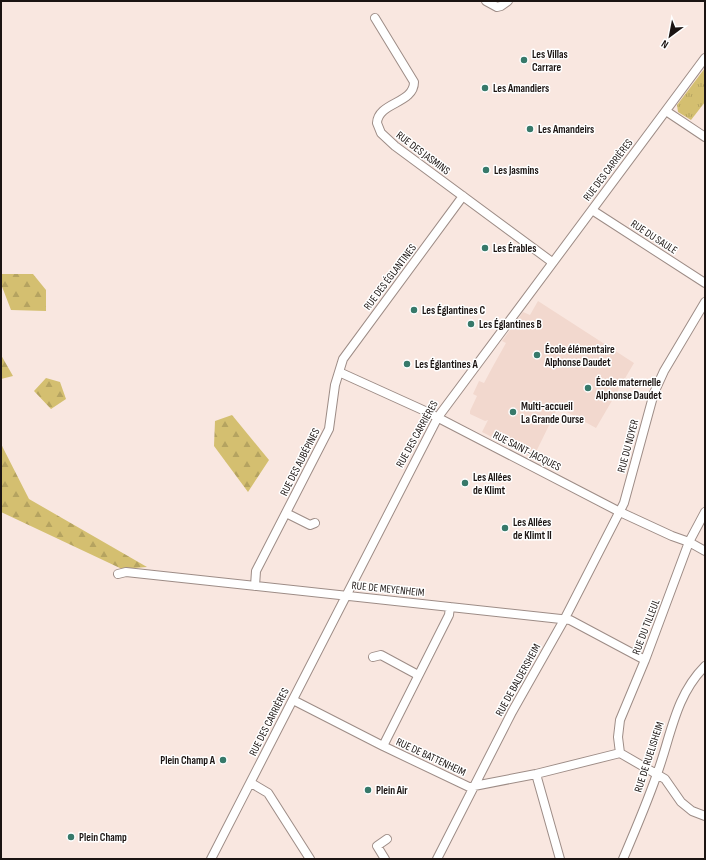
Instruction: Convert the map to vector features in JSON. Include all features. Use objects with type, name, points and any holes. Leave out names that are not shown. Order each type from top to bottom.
[{"type":"street","points":[[486,1],[497,7],[508,1]]},
{"type":"street","name":"RUE DES JASMINS","points":[[375,18],[414,82],[414,89],[410,94],[380,113],[377,123],[381,133],[395,146],[552,262]]},
{"type":"street","name":"RUE DES CARRIÈRES","points":[[211,859],[438,417],[705,58]]},
{"type":"street","points":[[666,111],[705,137]]},
{"type":"street","name":"RUE DES ÉGLANTINES","points":[[339,372],[342,359],[463,196]]},
{"type":"street","name":"RUE DU SAULE","points":[[592,210],[705,282]]},
{"type":"street","name":"RUE DU NOYER","points":[[620,512],[624,504],[658,382],[705,302]]},
{"type":"street","name":"RUE SAINT-JACQUES","points":[[339,372],[438,417],[620,512],[672,536],[689,542],[705,551]]},
{"type":"street","name":"RUE DES AUBÉPINES","points":[[254,586],[256,571],[329,429],[339,372]]},
{"type":"street","name":"RUE DE BALDERSHEIM","points":[[437,859],[512,712],[564,620],[620,512]]},
{"type":"street","name":"RUE DU TILLEUL","points":[[620,753],[620,720],[645,660],[689,542],[705,512]]},
{"type":"street","name":"RUE DES AUBÉPINES","points":[[286,513],[310,525],[316,524]]},
{"type":"street","name":"RUE DE MEYENHEIM","points":[[118,574],[126,572],[570,620],[645,660]]},
{"type":"street","points":[[383,746],[449,615],[450,607]]},
{"type":"street","points":[[373,657],[381,655],[418,675]]},
{"type":"street","name":"RUE DE RUELISHEIM","points":[[623,859],[658,773],[673,719],[680,701],[705,666]]},
{"type":"street","name":"RUE DE BATTENHEIM","points":[[293,700],[468,787],[536,774],[620,753]]},
{"type":"street","points":[[620,753],[658,773],[665,779],[682,802],[692,811],[705,816]]},
{"type":"street","points":[[536,774],[560,859]]},
{"type":"street","points":[[251,783],[268,793],[310,859]]},
{"type":"street","points":[[385,859],[377,846],[387,839]]},
{"type":"shaded area","points":[[538,301],[634,363],[596,428],[558,407],[533,458],[482,432],[488,420],[485,421],[470,414],[470,411],[477,396],[473,394],[479,381],[484,383],[506,343],[502,341],[523,312],[530,315]]},
{"type":"green space","points":[[705,68],[705,102],[691,120],[678,112],[677,105]]},
{"type":"green space","points":[[1,274],[33,274],[46,290],[46,311],[11,310],[1,284]]},
{"type":"green space","points":[[1,355],[13,376],[1,379]]},
{"type":"green space","points":[[46,378],[60,382],[66,399],[51,409],[34,391]]},
{"type":"green space","points":[[232,415],[269,460],[248,492],[214,446],[215,421]]},
{"type":"green space","points":[[1,444],[29,499],[147,567],[122,569],[1,512]]},
{"type":"place","name":"Les Villas Carrare","points":[[524,60]]},
{"type":"place","name":"Les Amandiers","points":[[485,88]]},
{"type":"place","name":"Les Amandeirs","points":[[530,129]]},
{"type":"place","name":"Les Jasmins","points":[[486,170]]},
{"type":"place","name":"Les Érables","points":[[485,248]]},
{"type":"place","name":"Les Églantines C","points":[[414,310]]},
{"type":"place","name":"Les Églantines B","points":[[471,324]]},
{"type":"place","name":"École élémentaire Alphonse Daudet","points":[[537,355]]},
{"type":"place","name":"Les Églantines A","points":[[407,364]]},
{"type":"place","name":"École maternelle Alphonse Daudet","points":[[588,388]]},
{"type":"place","name":"Multi-accueil La Grande Ourse","points":[[513,412]]},
{"type":"place","name":"Les Allées de Klimt","points":[[465,483]]},
{"type":"place","name":"Les Allées de Klimt II","points":[[505,528]]},
{"type":"place","name":"Plein Champ A","points":[[223,760]]},
{"type":"place","name":"Plein Air","points":[[368,790]]},
{"type":"place","name":"Plein Champ","points":[[71,837]]}]
